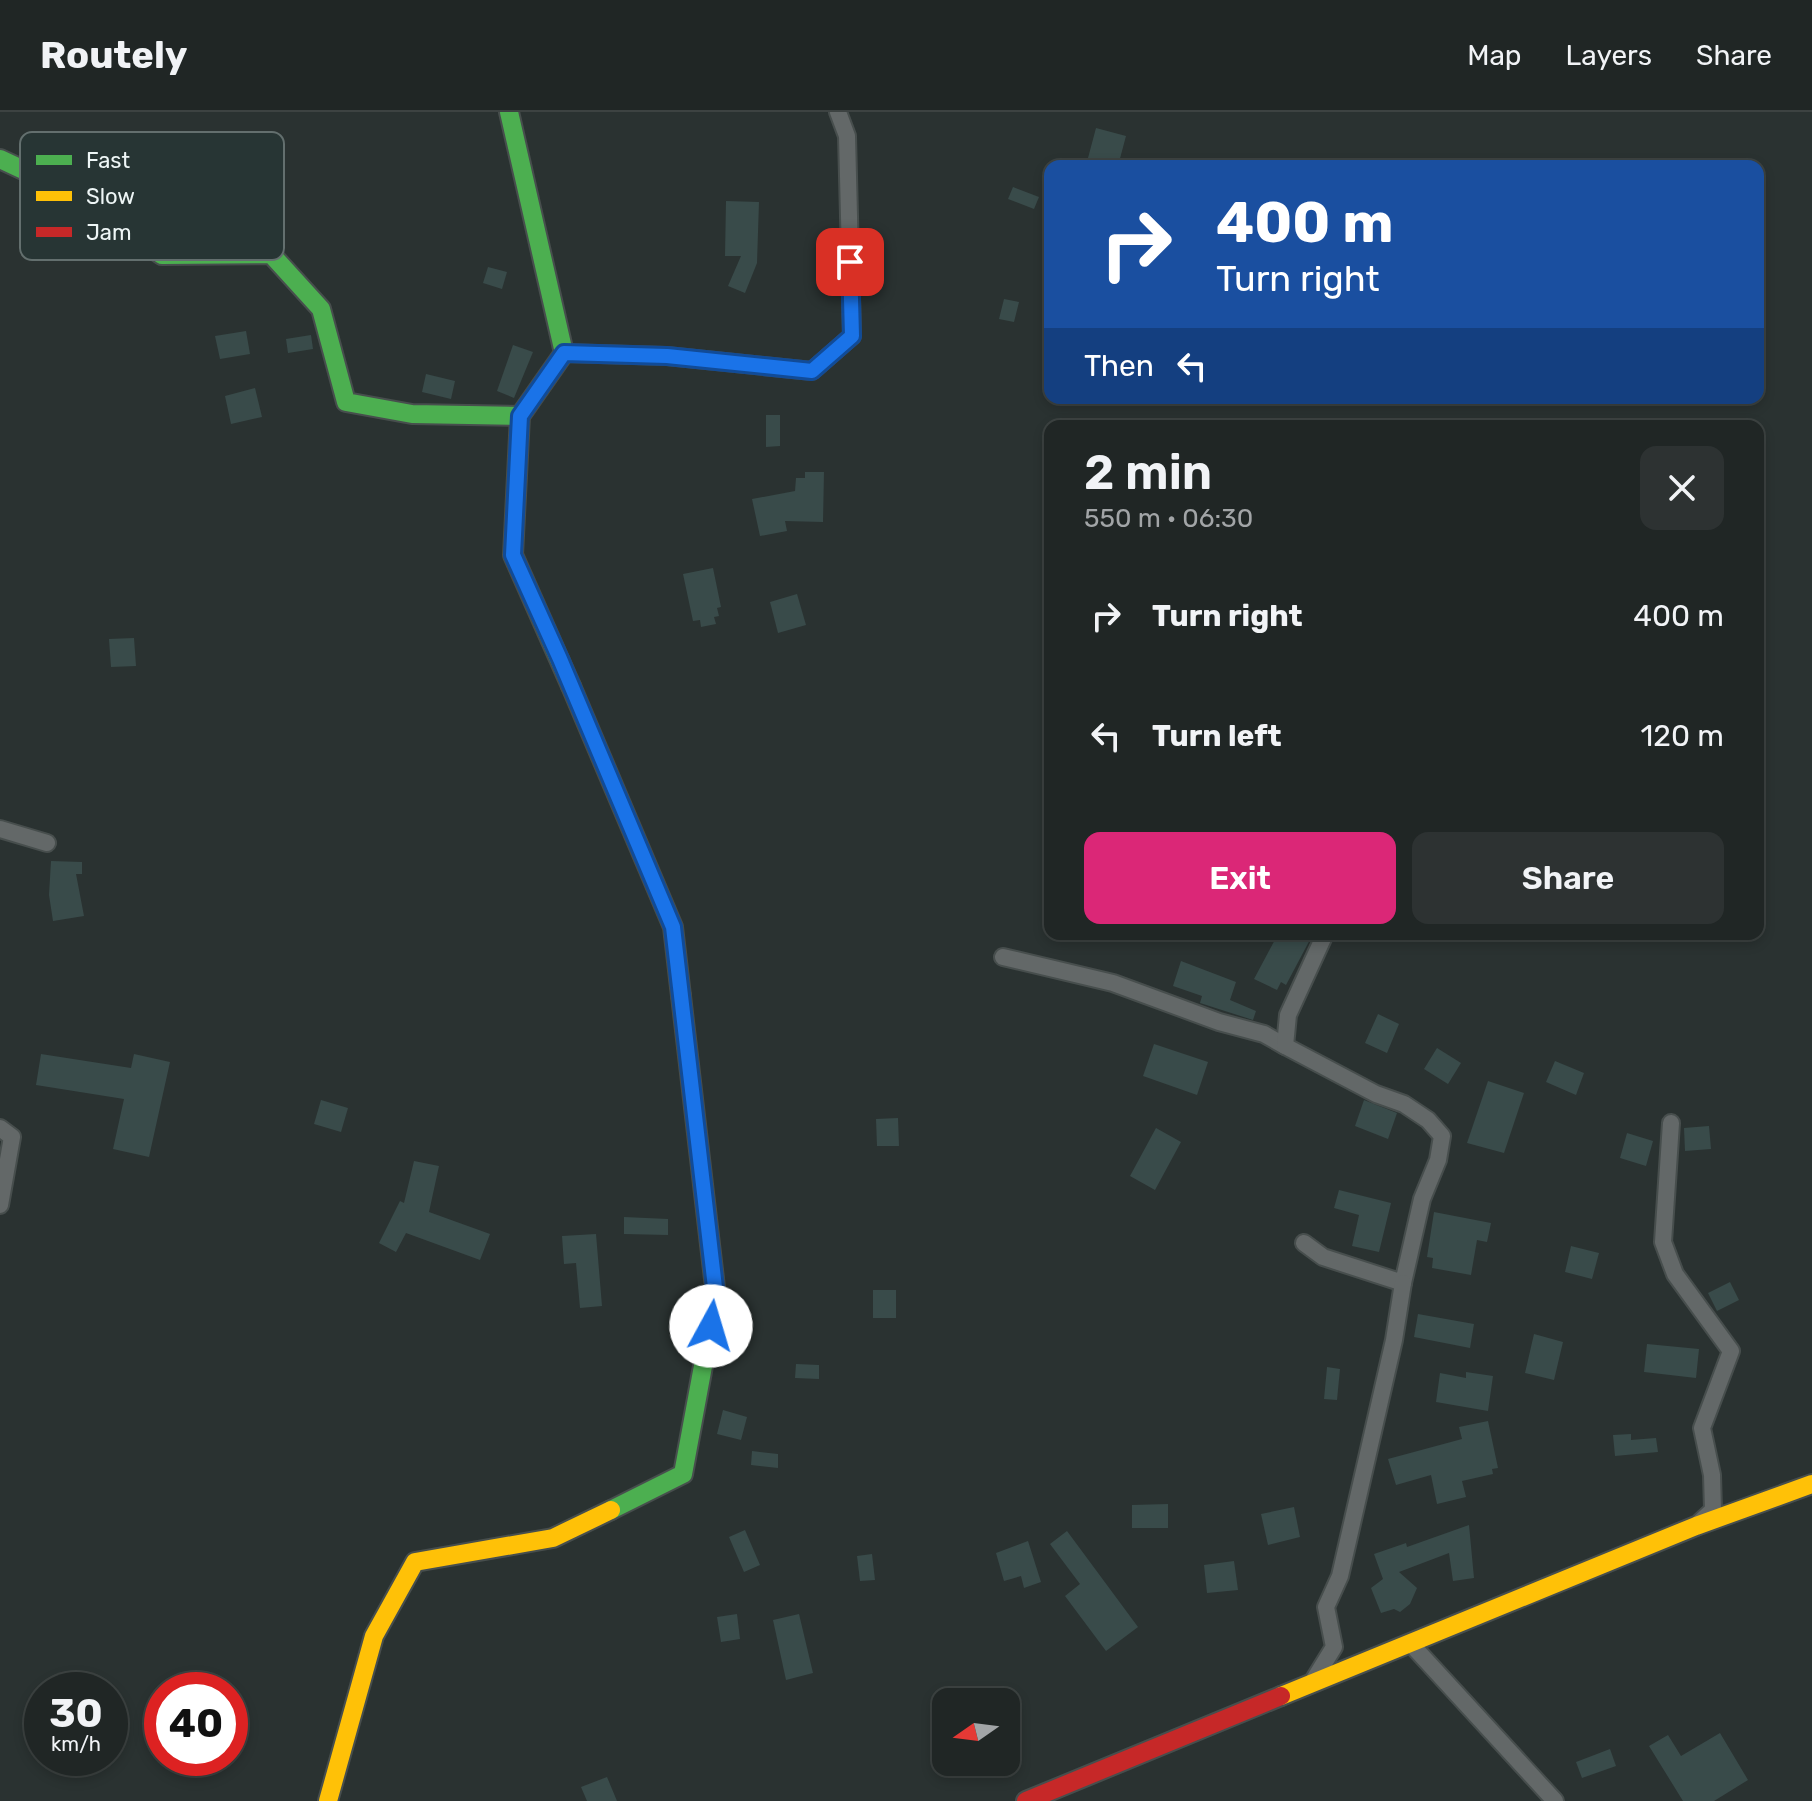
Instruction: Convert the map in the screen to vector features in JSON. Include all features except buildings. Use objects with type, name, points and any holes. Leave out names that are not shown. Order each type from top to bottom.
[{"type":"street","points":[[328,1801],[374,1636],[415,1562],[553,1538],[683,1474],[716,1296],[673,927],[513,555],[520,416],[564,353],[509,112]]},
{"type":"street","points":[[564,353],[667,356],[812,371],[852,336],[847,136],[838,112]]},
{"type":"street","points":[[0,159],[20,168]]},
{"type":"street","points":[[276,260],[321,309],[346,402],[412,414],[520,416]]},
{"type":"street","points":[[0,829],[47,843]]},
{"type":"street","points":[[1285,1046],[1288,1015],[1322,940]]},
{"type":"street","points":[[1003,957],[1113,983],[1219,1022],[1264,1034],[1376,1094],[1404,1104],[1428,1120],[1442,1136],[1438,1160],[1422,1199],[1394,1340],[1340,1576],[1326,1607],[1334,1647],[1313,1681]]},
{"type":"street","points":[[1671,1123],[1663,1242],[1675,1274],[1731,1351],[1702,1428],[1712,1475],[1713,1510],[1696,1526]]},
{"type":"street","points":[[0,1128],[12,1137],[0,1205]]},
{"type":"street","points":[[1304,1243],[1323,1257],[1403,1283]]},
{"type":"street","points":[[1026,1801],[1696,1526],[1812,1484]]},
{"type":"street","points":[[1411,1644],[1555,1801]]},
{"type":"traffic: fast","points":[[509,112],[564,353],[520,416],[513,555],[571,686]]},
{"type":"traffic: fast","points":[[0,159],[20,168]]},
{"type":"traffic: fast","points":[[276,260],[321,309],[346,402],[412,414],[520,416]]},
{"type":"traffic: fast","points":[[611,1510],[683,1474],[716,1296],[681,996]]},
{"type":"traffic: slow","points":[[1281,1696],[1696,1526],[1812,1484]]},
{"type":"traffic: slow","points":[[328,1801],[374,1636],[415,1562],[553,1538],[611,1510]]},
{"type":"traffic: jam","points":[[571,686],[673,927],[681,996]]},
{"type":"traffic: jam","points":[[1026,1801],[1281,1696]]},
{"type":"route","points":[[711,1326],[716,1296],[673,927],[513,555],[520,416],[564,353],[667,356],[812,371],[852,336],[850,262]]}]
